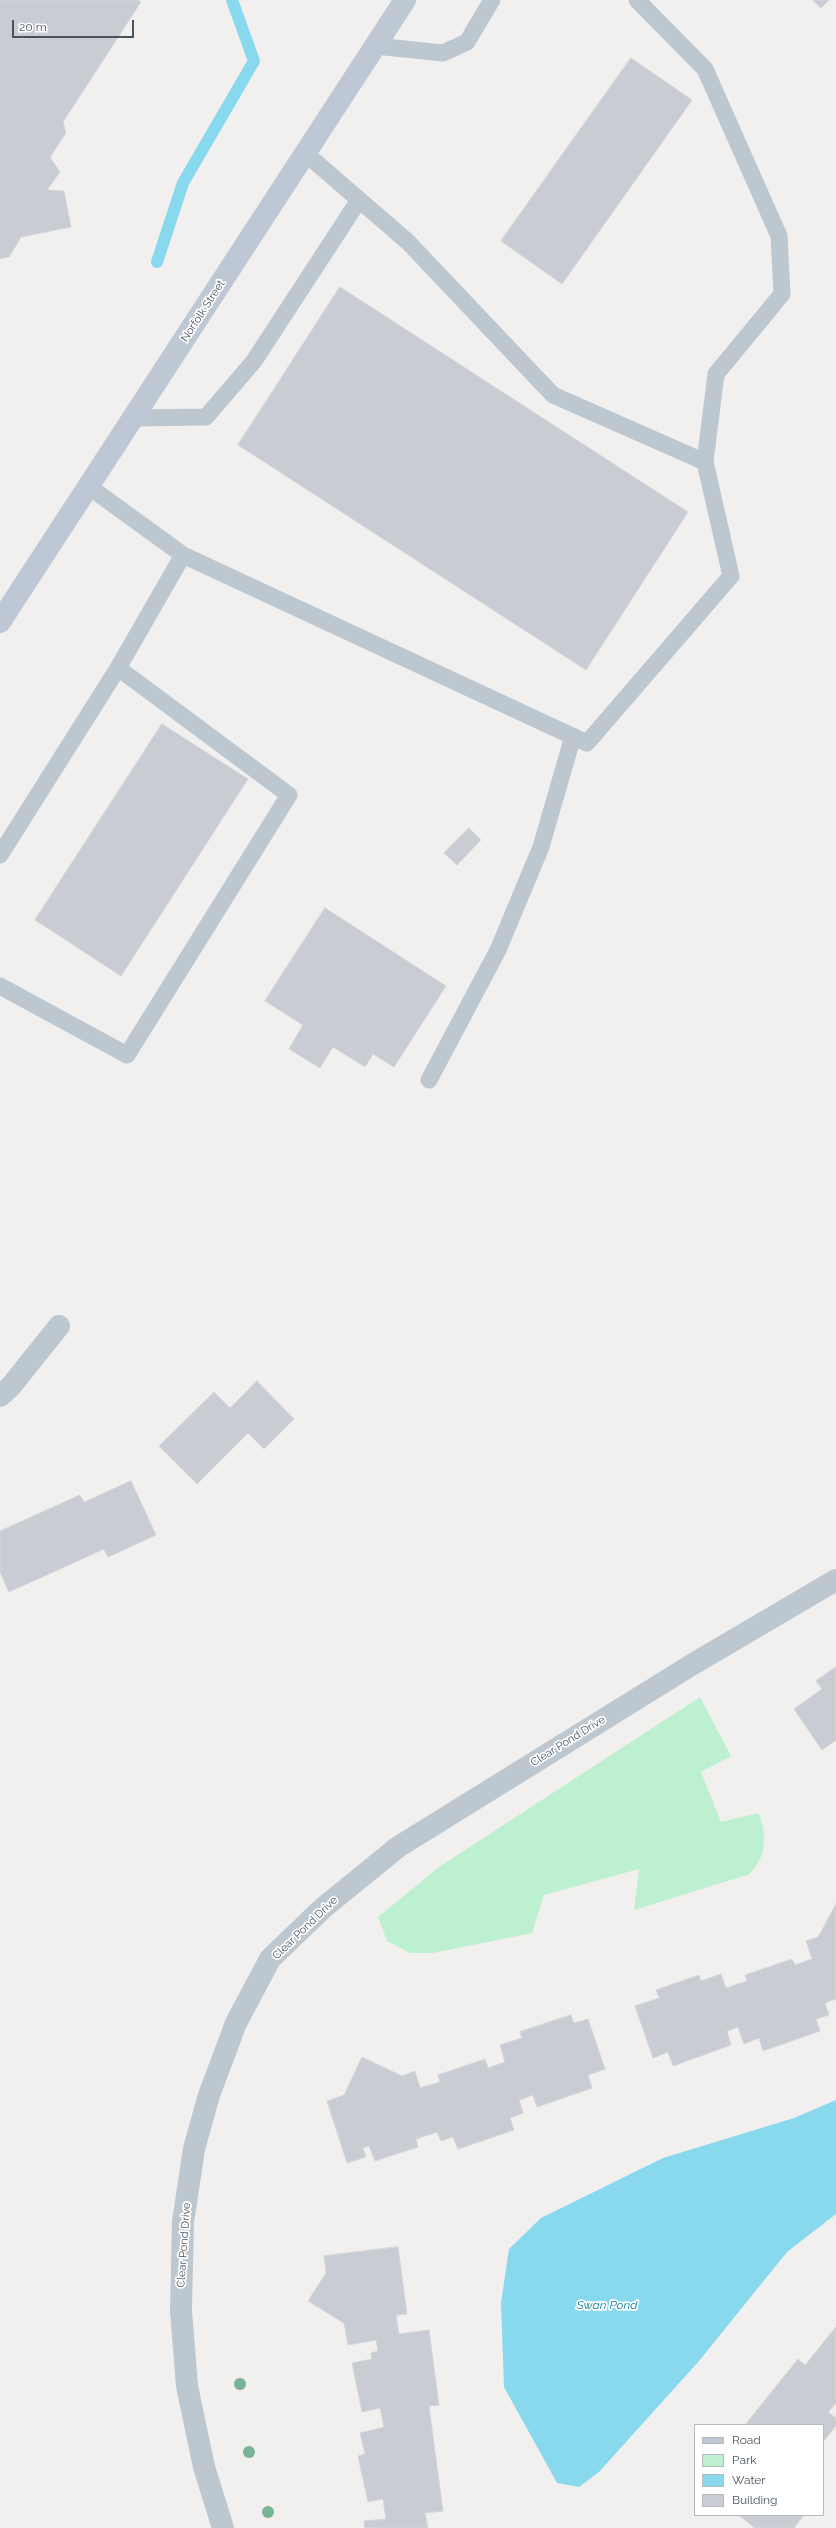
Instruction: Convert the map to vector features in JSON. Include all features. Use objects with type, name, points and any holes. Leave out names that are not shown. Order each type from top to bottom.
[{"type":"main road","name":"Norfolk Street","points":[[0,622],[405,0]]},
{"type":"street","points":[[0,1396],[11,1386],[59,1326]]},
{"type":"street","name":"Clear Pond Drive","points":[[223,2528],[204,2467],[187,2386],[181,2311],[184,2222],[194,2149],[209,2095],[236,2023],[270,1960],[323,1908],[398,1847],[693,1664],[836,1580]]},
{"type":"lane","points":[[375,46],[443,53],[467,42],[492,0]]},
{"type":"lane","points":[[88,486],[183,555],[587,743],[731,576],[705,462],[716,374],[782,294],[779,236],[705,69],[637,0]]},
{"type":"lane","points":[[305,153],[408,242],[553,395],[705,462]]},
{"type":"lane","points":[[133,418],[206,417],[254,361],[359,200]]},
{"type":"lane","points":[[0,855],[118,668],[183,555]]},
{"type":"lane","points":[[0,986],[126,1055],[289,795],[118,668]]},
{"type":"lane","points":[[429,1080],[498,950],[541,847],[573,736]]},
{"type":"green space","points":[[700,1697],[731,1756],[701,1772],[721,1822],[758,1813],[762,1822],[764,1839],[762,1854],[750,1874],[634,1910],[639,1869],[544,1895],[532,1933],[433,1953],[410,1953],[387,1941],[378,1917],[439,1867]]},
{"type":"water","name":"Swan Pond","points":[[836,2100],[836,2214],[787,2252],[699,2361],[599,2472],[579,2487],[557,2483],[504,2387],[501,2303],[509,2249],[541,2218],[663,2158],[794,2118]]},
{"type":"building","points":[[0,0],[138,0],[141,2],[63,122],[66,133],[50,157],[60,172],[47,190],[64,191],[71,227],[21,237],[9,257],[0,259]]},
{"type":"building","points":[[813,0],[829,0],[821,8]]},
{"type":"building","points":[[631,58],[692,100],[562,284],[501,241]]},
{"type":"building","points":[[340,287],[688,512],[586,670],[238,445]]},
{"type":"building","points":[[162,724],[248,779],[121,976],[35,920]]},
{"type":"building","points":[[469,828],[481,840],[457,865],[444,853]]},
{"type":"building","points":[[325,908],[446,986],[394,1067],[373,1054],[365,1067],[333,1047],[320,1068],[289,1049],[303,1025],[265,1001]]},
{"type":"building","points":[[257,1381],[294,1419],[264,1449],[248,1433],[197,1484],[159,1446],[214,1392],[230,1408]]},
{"type":"building","points":[[131,1481],[156,1535],[108,1557],[104,1549],[9,1592],[0,1572],[0,1531],[80,1495],[84,1502]]},
{"type":"building","points":[[836,1667],[836,1740],[822,1750],[794,1709],[822,1689],[816,1681]]},
{"type":"building","points":[[836,1904],[836,1999],[825,2003],[829,2015],[816,2019],[820,2031],[763,2051],[759,2038],[744,2044],[738,2027],[727,2031],[731,2045],[673,2066],[668,2052],[653,2058],[635,2006],[659,1998],[656,1990],[699,1975],[701,1981],[721,1974],[726,1988],[747,1981],[745,1975],[792,1959],[795,1965],[812,1959],[806,1941],[818,1937]]},
{"type":"building","points":[[571,2015],[574,2023],[588,2019],[605,2069],[588,2075],[592,2088],[537,2107],[533,2095],[519,2100],[523,2113],[510,2118],[514,2130],[458,2149],[453,2137],[441,2141],[437,2132],[416,2139],[418,2147],[375,2161],[369,2146],[363,2148],[366,2157],[347,2163],[327,2101],[344,2095],[362,2057],[402,2076],[415,2071],[420,2088],[440,2082],[438,2075],[485,2059],[488,2068],[505,2062],[500,2045],[522,2038],[520,2032]]},
{"type":"building","points":[[398,2247],[407,2314],[396,2315],[399,2334],[429,2330],[439,2405],[429,2406],[443,2511],[425,2513],[428,2528],[365,2528],[364,2521],[386,2519],[383,2499],[368,2502],[358,2456],[365,2454],[360,2433],[384,2427],[380,2408],[362,2412],[352,2363],[372,2359],[371,2353],[378,2351],[376,2340],[348,2345],[344,2323],[308,2301],[326,2273],[324,2256]]},
{"type":"building","points":[[836,2327],[836,2403],[828,2412],[836,2418],[836,2426],[824,2441],[824,2424],[746,2424],[798,2359],[805,2365]]},
{"type":"building","points":[[740,2516],[803,2516],[794,2528],[755,2528]]},
{"type":"waterway","points":[[157,262],[183,183],[254,61],[232,0]]}]
